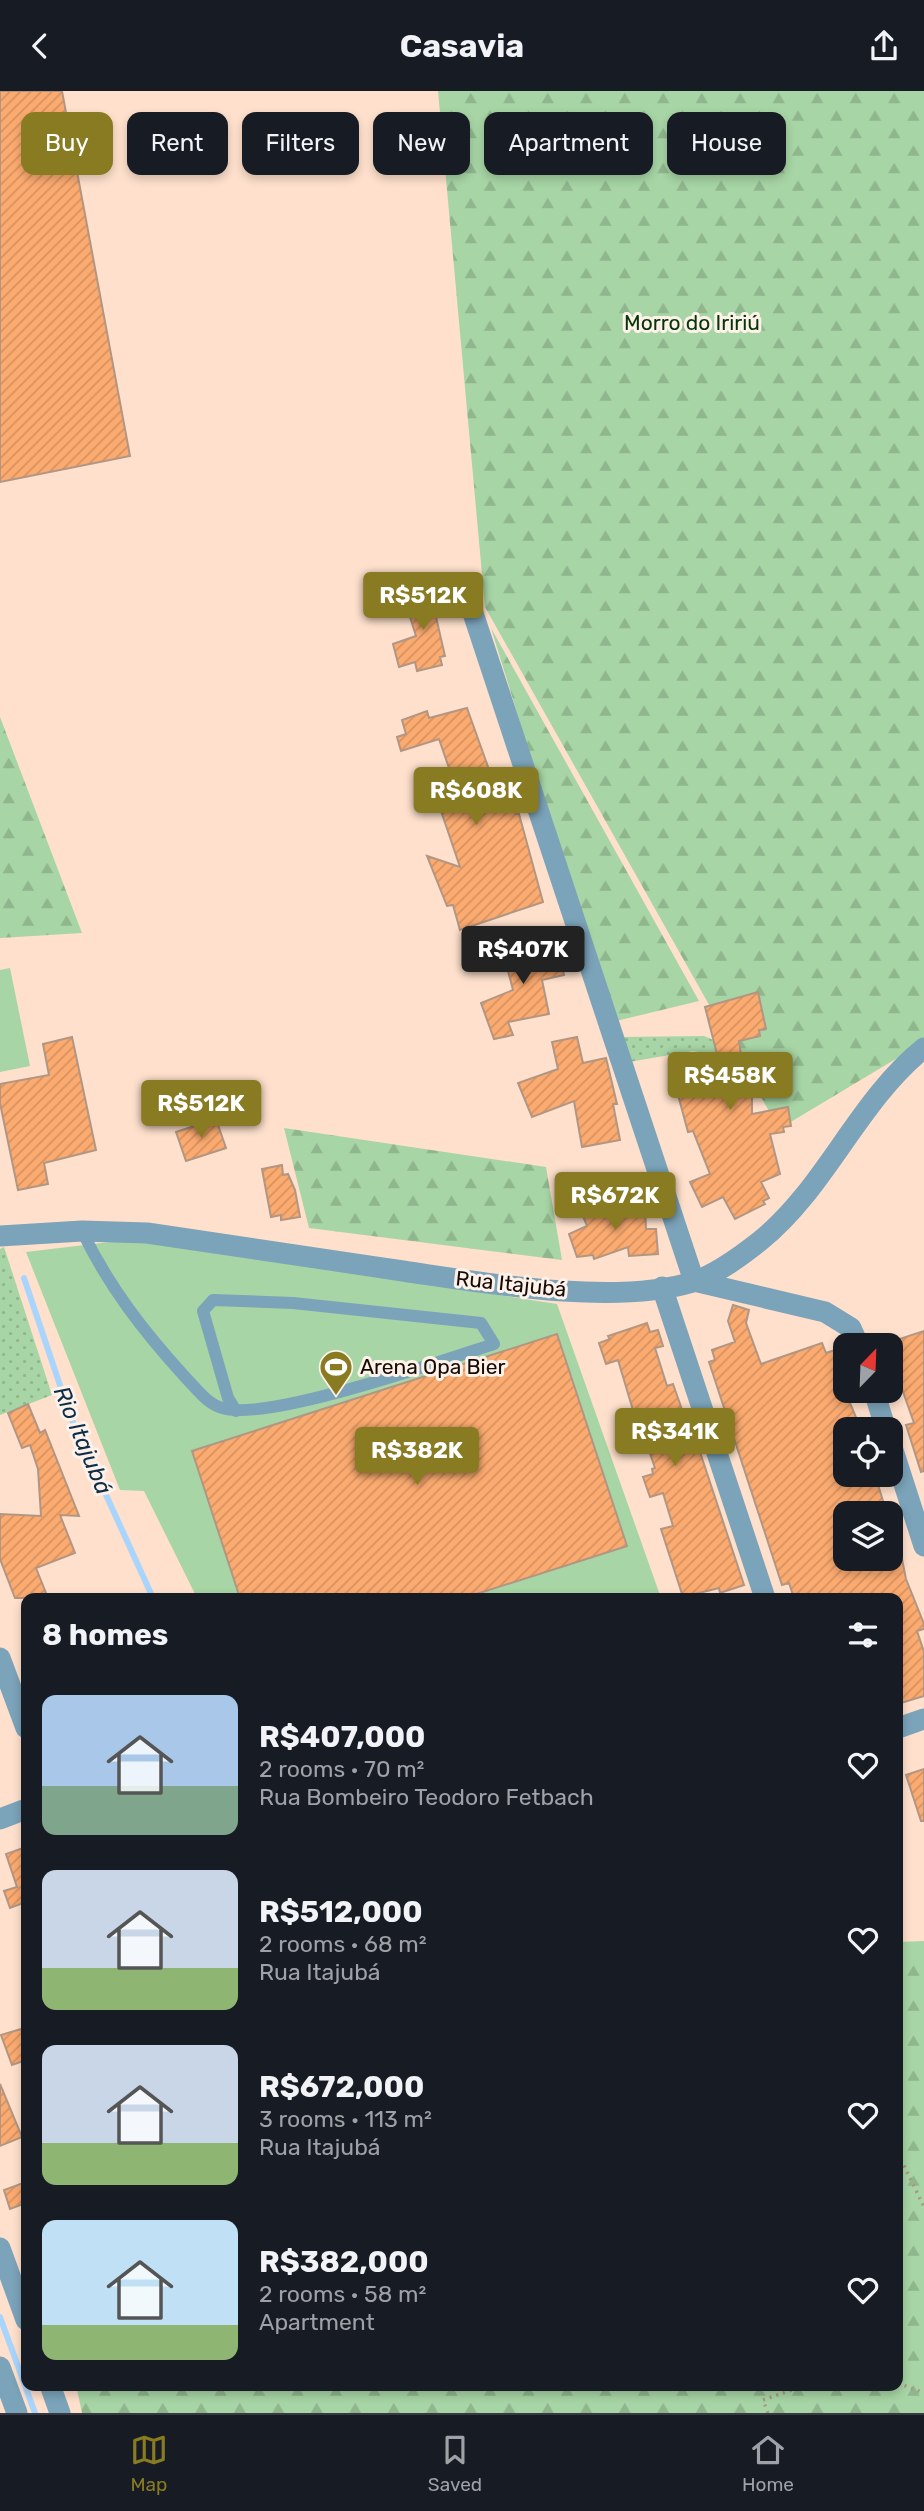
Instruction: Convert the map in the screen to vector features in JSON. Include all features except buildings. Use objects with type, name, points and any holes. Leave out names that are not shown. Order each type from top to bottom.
[{"type":"street","points":[[464,586],[694,1281],[825,1312],[850,1328],[852,1333]]},
{"type":"street","name":"Rua Itajubá","points":[[0,1236],[82,1231],[147,1233],[496,1285],[573,1290],[662,1287],[694,1281],[732,1262],[779,1225],[798,1206],[855,1122],[924,1048]]},
{"type":"street","points":[[662,1287],[763,1593]]},
{"type":"street","points":[[903,1481],[924,1546]]},
{"type":"street","points":[[0,1658],[21,1715]]},
{"type":"street","points":[[903,1726],[924,1720]]},
{"type":"street","points":[[0,1819],[21,1811]]},
{"type":"street","points":[[0,2248],[21,2306]]},
{"type":"street","points":[[0,2367],[17,2413]]},
{"type":"street","points":[[52,2391],[60,2413]]},
{"type":"lane","points":[[82,1231],[101,1270],[143,1331],[206,1399],[219,1408],[236,1411],[273,1406],[364,1385],[494,1344],[481,1322],[281,1302],[213,1300],[202,1311],[228,1398],[236,1411]]},
{"type":"path","points":[[903,2163],[924,2207]]},
{"type":"path","points":[[903,2385],[924,2393]]},
{"type":"path","points":[[768,2413],[763,2400],[789,2391]]},
{"type":"green space","name":"Morro do Iririú","points":[[438,91],[924,91],[924,1042],[779,1129],[485,607],[446,175],[470,175],[470,112],[440,112]]},
{"type":"green space","points":[[491,628],[699,1001],[612,1022]]},
{"type":"green space","points":[[0,717],[82,933],[0,938]]},
{"type":"green space","points":[[10,968],[30,1066],[0,1072],[0,970]]},
{"type":"green space","points":[[704,1036],[730,1047],[735,1059],[693,1051],[629,1062],[621,1037]]},
{"type":"green space","points":[[284,1128],[546,1167],[562,1260],[309,1228]]},
{"type":"green space","name":"Arena Opa Bier","points":[[135,1239],[557,1304],[659,1593],[195,1593],[144,1491],[120,1490],[26,1252]]},
{"type":"green space","points":[[4,1247],[52,1395],[0,1415],[0,1249]]},
{"type":"green space","points":[[924,1941],[924,2413],[82,2413],[77,2391],[903,2391],[903,1942]]},
{"type":"waterway","name":"Rio Itajubá","points":[[24,1278],[71,1418],[151,1593]]},
{"type":"waterway","points":[[0,2317],[21,2375]]},
{"type":"waterway","points":[[27,2391],[35,2413]]},
{"type":"place","name":"Arena Opa Bier","points":[[336,1397]]}]
